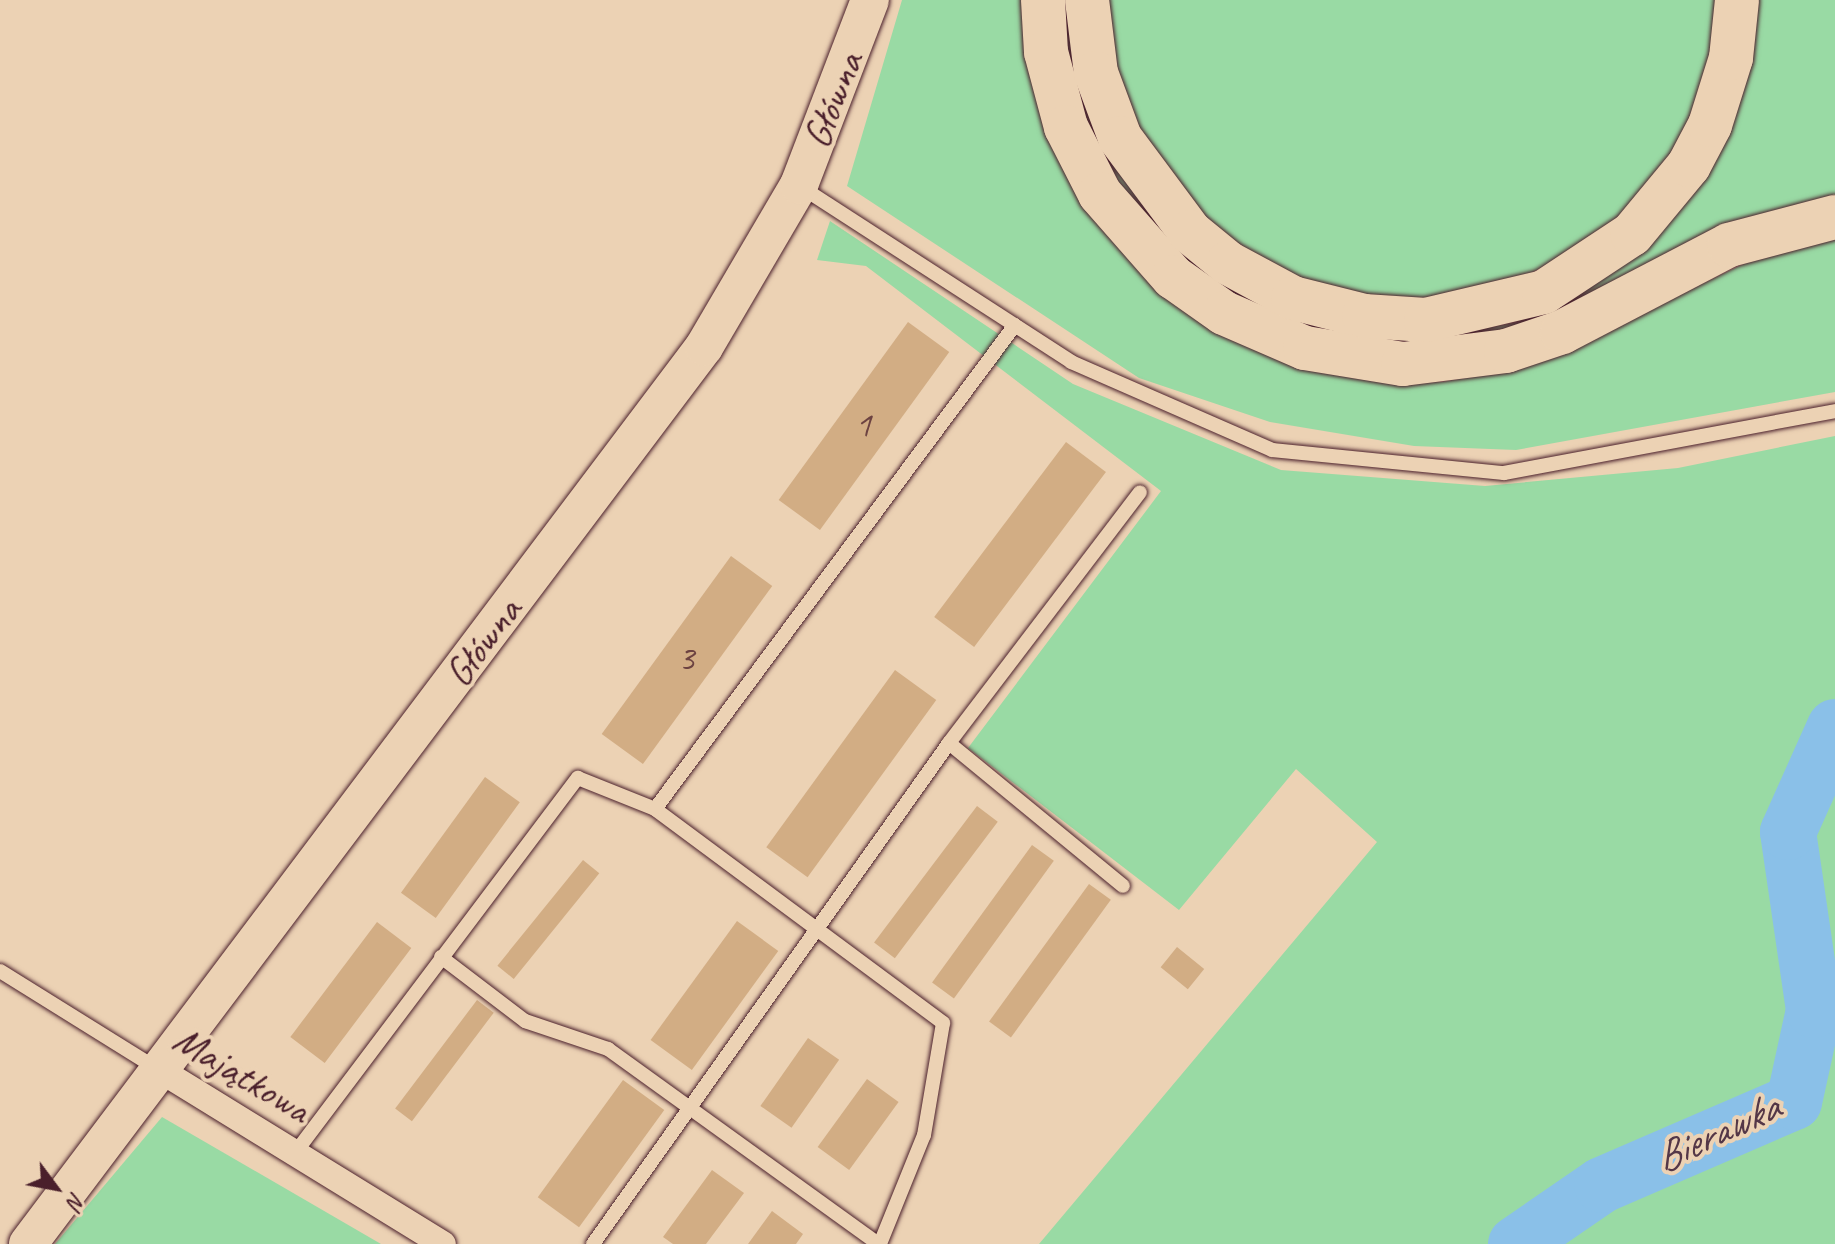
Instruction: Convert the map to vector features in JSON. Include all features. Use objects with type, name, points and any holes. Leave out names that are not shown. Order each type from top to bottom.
[{"type":"highway","points":[[1043,0],[1046,52],[1066,127],[1100,194],[1173,277],[1224,313],[1305,348],[1403,364],[1506,351],[1562,332],[1729,245],[1835,217]]},
{"type":"highway","points":[[1087,0],[1096,73],[1120,138],[1190,232],[1293,298],[1364,316],[1426,320],[1544,292],[1632,234],[1689,165],[1710,125],[1731,58],[1737,0]]},
{"type":"main road","name":"Główna","points":[[28,1244],[704,347],[799,185],[870,0]]},
{"type":"street","name":"Majątkowa","points":[[160,1070],[443,1244]]},
{"type":"lane","points":[[799,185],[1071,362],[1272,450],[1504,473],[1835,411]]},
{"type":"lane","points":[[655,809],[1015,325]]},
{"type":"lane","points":[[593,1244],[949,743],[1140,492]]},
{"type":"lane","points":[[949,743],[1123,886]]},
{"type":"lane","points":[[295,1153],[441,957],[578,778],[655,809],[943,1023],[924,1135],[879,1244],[608,1049],[525,1021],[441,957]]},
{"type":"lane","name":"Majątkowa","points":[[0,971],[160,1070]]},
{"type":"green space","points":[[902,0],[1025,0],[1094,218],[1390,383],[1443,382],[1534,364],[1752,260],[1835,238],[1835,392],[1516,450],[1414,446],[1270,422],[1139,378],[847,186]]},
{"type":"green space","points":[[1060,0],[1069,0],[1109,156],[1161,227],[1434,338],[1519,322],[1632,258],[1755,0],[1835,0],[1835,198],[1534,327],[1425,347],[1316,334],[1207,281],[1151,231],[1094,147],[1070,79]]},
{"type":"green space","points":[[1103,0],[1718,0],[1711,62],[1674,156],[1604,237],[1498,289],[1405,301],[1306,284],[1209,226],[1150,158],[1116,79]]},
{"type":"green space","points":[[830,221],[1073,384],[1281,470],[1485,486],[1678,468],[1835,436],[1835,709],[1820,730],[1835,733],[1835,1244],[1039,1244],[1377,842],[1296,769],[1179,910],[968,748],[1161,491],[866,266],[817,260]]},
{"type":"green space","points":[[162,1117],[381,1244],[55,1244]]},
{"type":"building","points":[[908,322],[949,352],[820,530],[779,500]]},
{"type":"building","points":[[1066,442],[1106,472],[974,647],[934,617]]},
{"type":"building","points":[[731,556],[772,586],[643,764],[602,734]]},
{"type":"building","points":[[895,670],[936,700],[808,877],[766,847]]},
{"type":"building","points":[[485,777],[520,802],[436,918],[401,893]]},
{"type":"building","points":[[977,806],[998,822],[895,958],[874,943]]},
{"type":"building","points":[[1032,845],[1054,861],[954,998],[932,983]]},
{"type":"building","points":[[583,860],[599,873],[514,979],[497,966]]},
{"type":"building","points":[[1089,884],[1111,900],[1011,1037],[989,1022]]},
{"type":"building","points":[[737,921],[778,951],[692,1070],[651,1040]]},
{"type":"building","points":[[377,922],[411,948],[325,1063],[290,1037]]},
{"type":"building","points":[[1177,947],[1204,969],[1188,989],[1161,967]]},
{"type":"building","points":[[477,1000],[494,1013],[412,1121],[395,1109]]},
{"type":"building","points":[[808,1038],[839,1060],[792,1128],[760,1106]]},
{"type":"building","points":[[867,1079],[899,1102],[849,1170],[818,1147]]},
{"type":"building","points":[[623,1080],[664,1110],[579,1227],[538,1197]]},
{"type":"building","points":[[712,1170],[744,1193],[706,1244],[673,1244],[663,1237]]},
{"type":"building","points":[[772,1211],[803,1234],[796,1244],[748,1244]]},
{"type":"waterway","name":"Bierawka","points":[[1516,1244],[1602,1185],[1794,1102],[1814,1010],[1788,832],[1835,727]]}]
